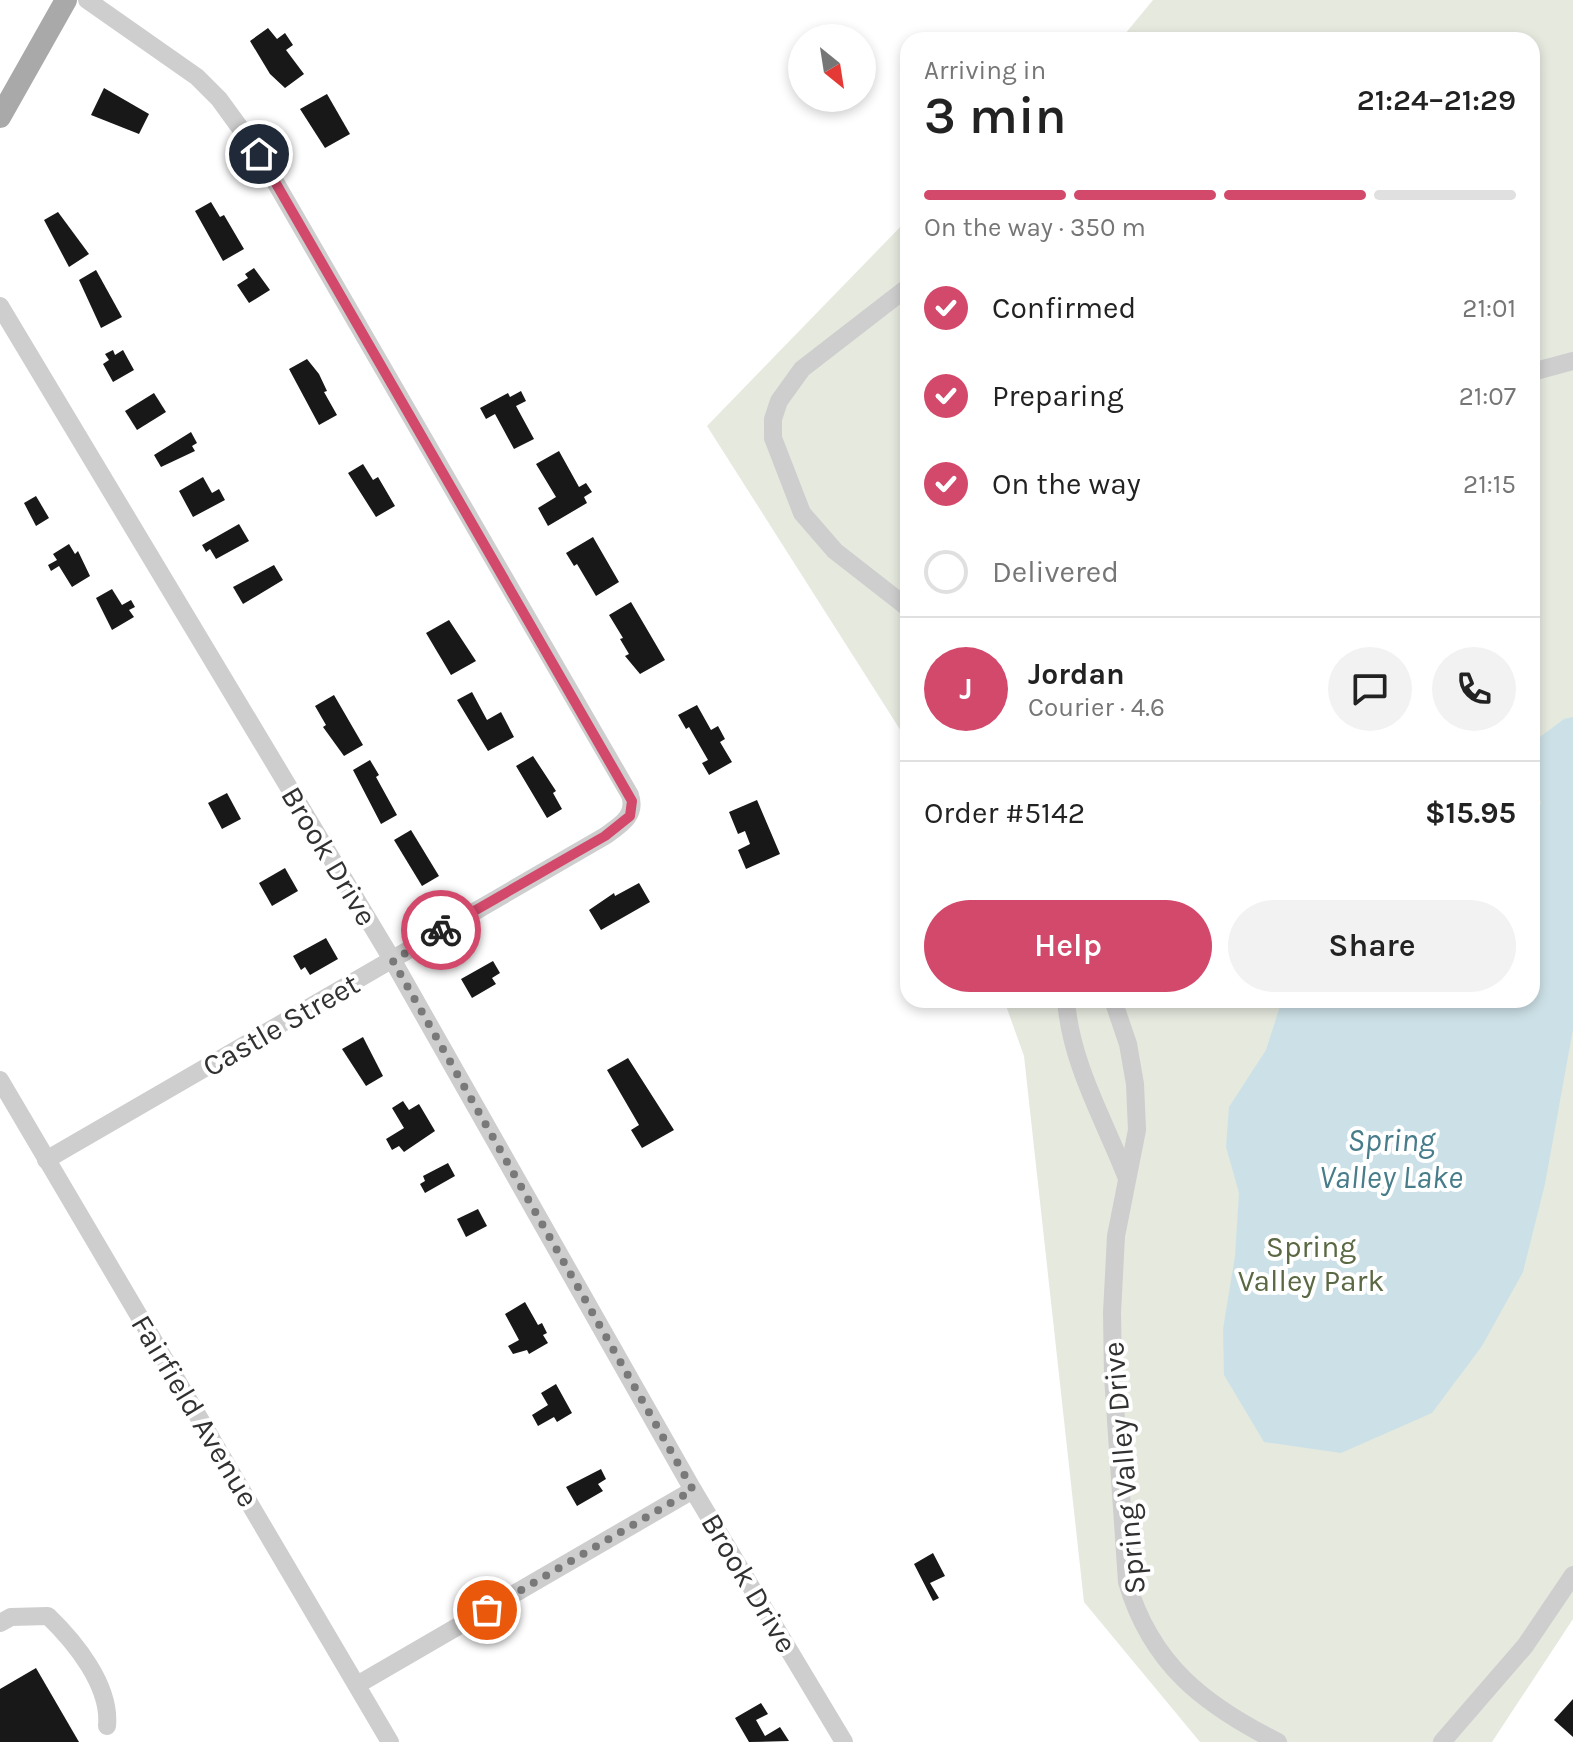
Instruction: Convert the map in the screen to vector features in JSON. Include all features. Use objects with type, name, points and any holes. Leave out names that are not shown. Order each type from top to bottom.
[{"type":"main road","points":[[0,117],[66,0]]},
{"type":"street","name":"Castle Street","points":[[46,1160],[605,836],[630,816],[633,808],[630,795],[259,154],[219,99],[197,77],[87,0]]},
{"type":"street","points":[[900,293],[802,369],[779,401],[773,419],[773,438],[802,513],[835,551],[900,602]]},
{"type":"street","name":"Brook Drive","points":[[0,306],[393,961],[693,1490],[844,1742]]},
{"type":"street","points":[[1540,370],[1573,361]]},
{"type":"street","points":[[1067,1008],[1076,1059],[1126,1176]]},
{"type":"street","name":"Spring Valley Drive","points":[[1116,1008],[1128,1044],[1135,1084],[1137,1130],[1116,1236],[1112,1329],[1127,1582],[1136,1612],[1168,1664],[1222,1712],[1278,1742]]},
{"type":"street","name":"Fairfield Avenue","points":[[0,1080],[390,1742]]},
{"type":"street","points":[[357,1685],[693,1490]]},
{"type":"street","points":[[1442,1742],[1525,1646],[1573,1575]]},
{"type":"street","points":[[0,1623],[11,1617],[48,1616],[74,1640],[109,1708],[107,1726]]},
{"type":"green space","name":"Spring Valley Park","points":[[1153,0],[1573,0],[1573,1619],[1492,1742],[1200,1742],[1084,1602],[1024,1056],[1007,1008],[1540,1008],[1540,32],[1127,32]]},
{"type":"green space","points":[[900,227],[900,729],[707,426]]},
{"type":"water","name":"Spring Valley Lake","points":[[1573,717],[1573,1029],[1545,1184],[1523,1272],[1482,1346],[1432,1413],[1341,1453],[1264,1442],[1224,1375],[1223,1329],[1235,1256],[1239,1193],[1226,1147],[1229,1107],[1266,1050],[1279,1008],[1540,1008],[1540,737],[1564,719]]},
{"type":"building","points":[[268,28],[277,39],[285,33],[293,45],[286,50],[304,74],[285,88],[270,74],[250,41]]},
{"type":"building","points":[[104,88],[149,114],[139,134],[91,115]]},
{"type":"building","points":[[327,94],[350,134],[325,148],[300,109]]},
{"type":"building","points":[[211,202],[220,217],[224,215],[244,249],[223,261],[195,211]]},
{"type":"building","points":[[58,212],[89,254],[69,267],[44,220]]},
{"type":"building","points":[[254,268],[270,290],[249,303],[237,285],[248,278],[245,274]]},
{"type":"building","points":[[96,270],[122,317],[101,328],[79,280]]},
{"type":"building","points":[[113,350],[115,355],[123,350],[134,370],[113,382],[103,364],[109,360],[105,354]]},
{"type":"building","points":[[307,359],[319,374],[327,391],[324,392],[337,415],[319,425],[289,369]]},
{"type":"building","points":[[521,391],[526,401],[516,406],[534,439],[514,449],[495,414],[486,419],[480,408],[508,393],[510,397]]},
{"type":"building","points":[[154,393],[166,412],[137,430],[125,411]]},
{"type":"building","points":[[191,432],[197,443],[192,446],[195,451],[161,467],[154,455]]},
{"type":"building","points":[[559,451],[579,487],[586,483],[592,492],[584,497],[587,503],[548,526],[538,508],[556,497],[536,464]]},
{"type":"building","points":[[363,464],[373,480],[378,477],[395,506],[376,517],[348,473]]},
{"type":"building","points":[[203,477],[212,493],[219,489],[225,500],[193,517],[179,491]]},
{"type":"building","points":[[36,496],[49,518],[36,526],[24,503]]},
{"type":"building","points":[[239,524],[249,541],[216,559],[210,549],[206,552],[202,545]]},
{"type":"building","points":[[593,537],[619,582],[596,596],[577,564],[574,566],[566,553]]},
{"type":"building","points":[[69,544],[75,554],[78,551],[90,576],[72,587],[59,566],[51,571],[48,565],[57,560],[53,554]]},
{"type":"building","points":[[274,565],[283,580],[243,604],[233,587]]},
{"type":"building","points":[[112,589],[122,605],[131,600],[135,607],[129,610],[134,617],[112,630],[96,598]]},
{"type":"building","points":[[631,602],[665,660],[640,674],[625,656],[629,654],[620,639],[623,638],[609,615]]},
{"type":"building","points":[[449,620],[476,661],[451,675],[426,633]]},
{"type":"building","points":[[472,692],[487,720],[501,712],[514,737],[488,751],[457,700]]},
{"type":"building","points":[[334,695],[363,745],[344,756],[323,727],[326,725],[315,706]]},
{"type":"building","points":[[697,705],[711,730],[718,726],[725,739],[720,742],[732,762],[709,775],[702,763],[708,760],[689,727],[686,729],[678,715]]},
{"type":"building","points":[[533,756],[556,791],[553,793],[562,809],[547,818],[516,766]]},
{"type":"building","points":[[370,760],[397,815],[381,824],[353,770]]},
{"type":"building","points":[[227,793],[241,819],[222,829],[208,803]]},
{"type":"building","points":[[757,800],[780,854],[746,869],[738,850],[750,844],[745,831],[738,834],[729,812]]},
{"type":"building","points":[[411,830],[439,876],[422,886],[394,840]]},
{"type":"building","points":[[285,868],[298,891],[272,906],[259,883]]},
{"type":"building","points":[[639,883],[650,902],[601,930],[589,910],[614,893],[615,896]]},
{"type":"building","points":[[326,938],[338,959],[310,975],[305,967],[301,970],[293,956]]},
{"type":"building","points":[[493,961],[500,973],[492,978],[496,984],[472,998],[461,979]]},
{"type":"building","points":[[363,1037],[383,1076],[366,1086],[342,1049]]},
{"type":"building","points":[[628,1058],[674,1130],[642,1148],[631,1130],[639,1125],[607,1070]]},
{"type":"building","points":[[403,1101],[409,1110],[419,1104],[435,1131],[404,1152],[399,1146],[392,1150],[386,1139],[404,1128],[392,1108]]},
{"type":"building","points":[[448,1163],[455,1176],[425,1193],[420,1184],[425,1181],[423,1176]]},
{"type":"building","points":[[478,1209],[487,1226],[466,1237],[457,1219]]},
{"type":"building","points":[[525,1302],[538,1325],[542,1323],[547,1333],[543,1335],[548,1343],[529,1354],[527,1350],[513,1354],[508,1346],[519,1340],[505,1314]]},
{"type":"building","points":[[556,1384],[572,1413],[557,1422],[554,1417],[538,1426],[532,1415],[548,1405],[541,1393]]},
{"type":"building","points":[[601,1469],[606,1479],[598,1484],[603,1491],[577,1506],[566,1487]]},
{"type":"building","points":[[933,1553],[945,1576],[930,1583],[939,1598],[933,1601],[914,1564]]},
{"type":"building","points":[[36,1668],[79,1742],[0,1742],[0,1689]]},
{"type":"building","points":[[1573,1699],[1573,1737],[1554,1720]]},
{"type":"building","points":[[761,1703],[768,1714],[756,1720],[765,1736],[780,1727],[789,1741],[749,1742],[735,1718]]},
{"type":"way so far","points":[[441,930],[393,961],[693,1490],[487,1610]]},
{"type":"route","points":[[259,154],[632,801],[630,816],[605,836],[441,930]]}]
